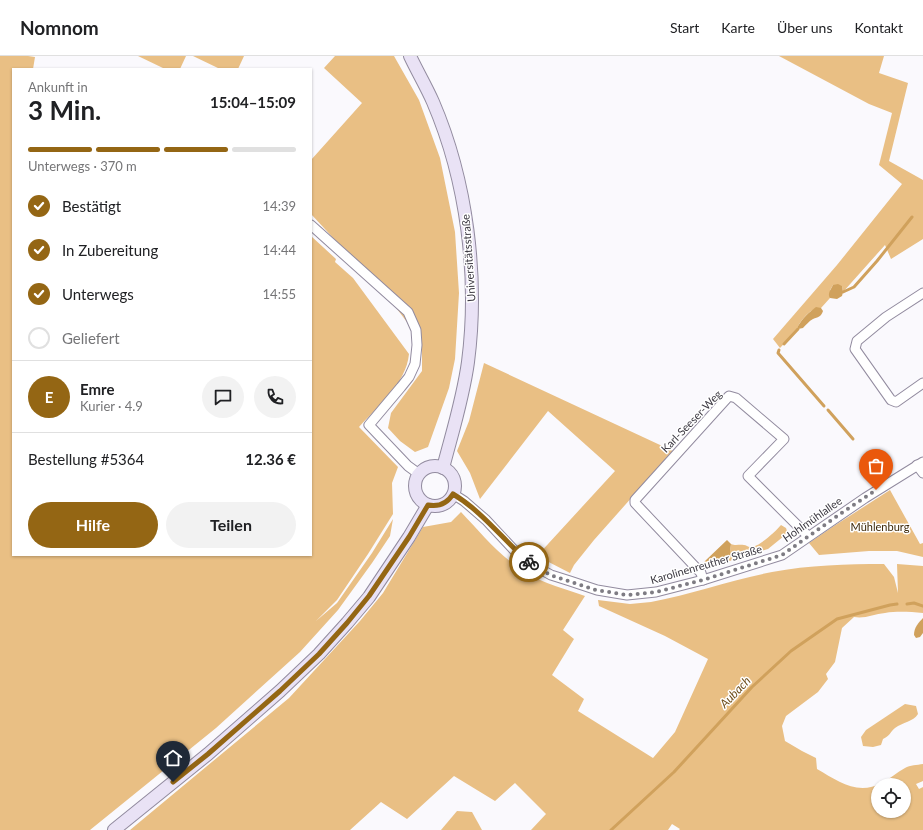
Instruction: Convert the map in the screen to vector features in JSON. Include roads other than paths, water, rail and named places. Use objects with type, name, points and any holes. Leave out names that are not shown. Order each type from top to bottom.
[{"type":"main road","name":"Universitätsstraße","points":[[410,56],[433,102],[451,151],[462,191],[468,237],[472,298],[468,361],[462,400],[444,468]]},
{"type":"main road","points":[[428,468],[444,468],[452,476],[454,482],[453,494],[450,499],[440,506],[428,505],[422,502],[416,492],[415,486],[419,474],[428,468]]},
{"type":"main road","points":[[114,830],[208,754],[280,691],[319,654],[369,596],[409,537],[428,505]]},
{"type":"street","points":[[312,226],[408,312],[416,330],[417,345],[415,364],[409,377],[369,426],[408,466],[419,474]]},
{"type":"street","points":[[923,293],[886,317],[857,341],[855,349],[891,400],[896,402],[923,383]]},
{"type":"street","name":"Karl-Seeser-Weg","points":[[703,580],[701,572],[635,503],[634,500],[729,396],[736,398],[784,439],[748,476],[808,536]]},
{"type":"street","name":"Hohlmühlallee","points":[[782,555],[864,498],[920,463],[923,474]]},
{"type":"street","name":"Karolinenreuther Straße","points":[[453,494],[464,501],[486,520],[514,550],[531,564],[550,575],[596,590],[627,595],[656,592],[703,580],[782,555]]},
{"type":"waterway","points":[[843,292],[854,287],[912,217]]},
{"type":"waterway","points":[[784,344],[798,329]]},
{"type":"waterway","points":[[779,350],[778,353],[824,406]]},
{"type":"waterway","points":[[828,410],[853,439]]},
{"type":"waterway","name":"Aubach","points":[[907,604],[914,603],[923,606]]},
{"type":"waterway","name":"Aubach","points":[[611,830],[674,772],[752,687],[791,651],[837,619],[897,604]]},
{"type":"park label","name":"Mühlenburg","points":[[880,526]]}]
